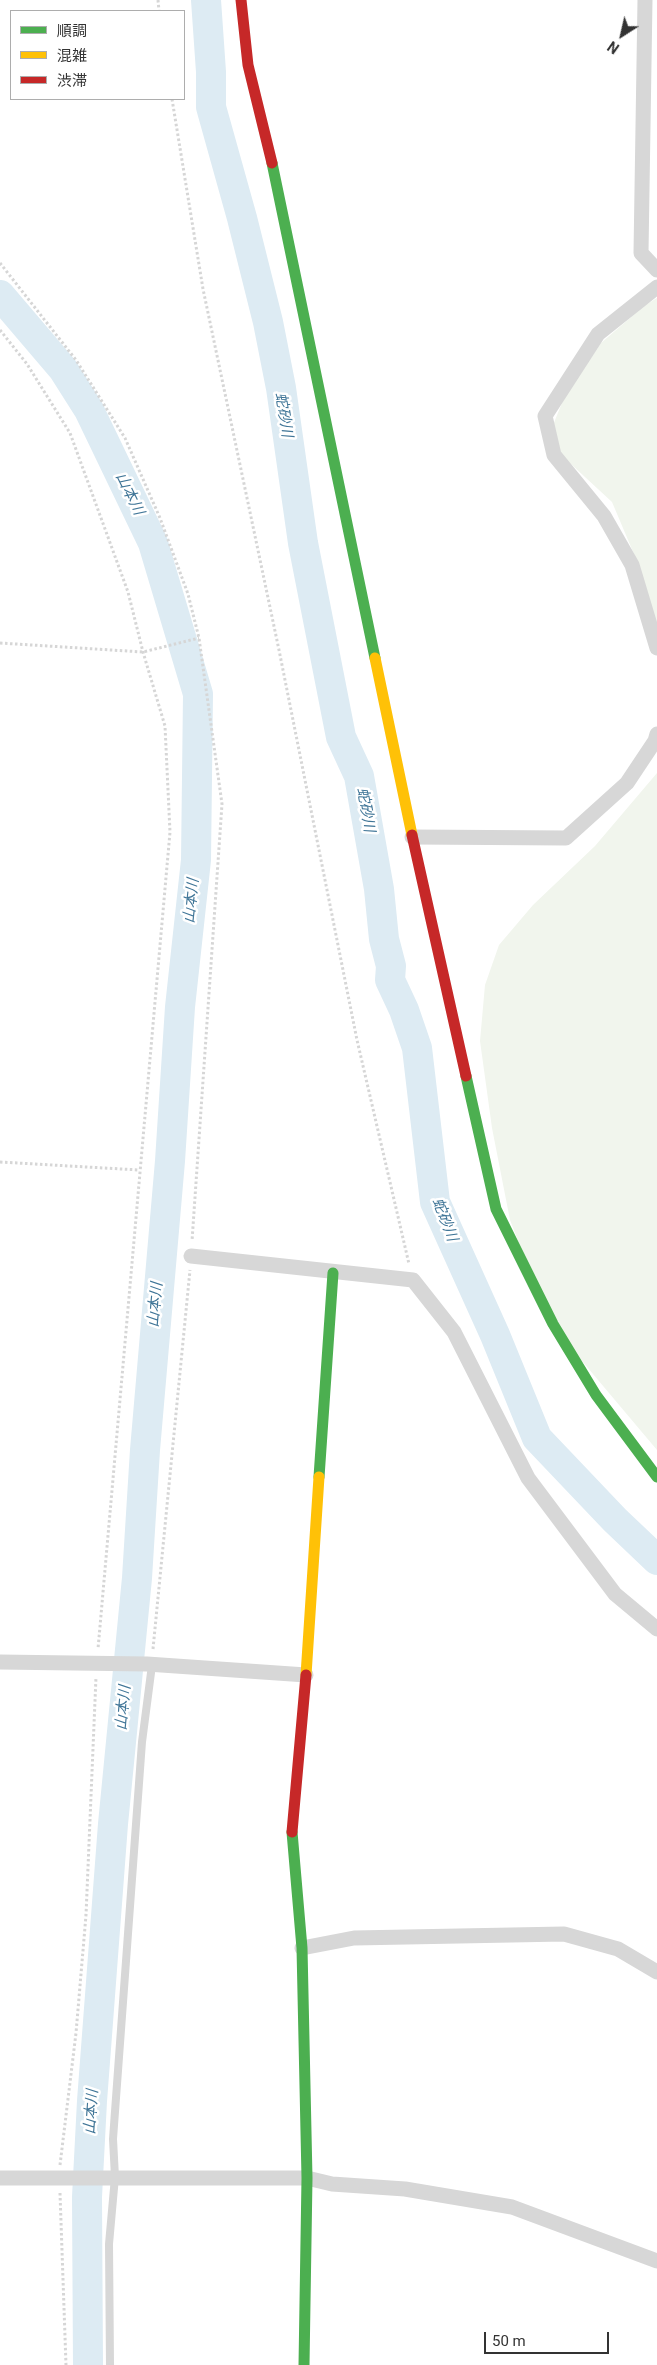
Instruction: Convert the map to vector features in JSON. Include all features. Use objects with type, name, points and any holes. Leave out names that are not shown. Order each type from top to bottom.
[{"type":"street","points":[[241,0],[248,65],[284,214],[412,837],[496,1209],[553,1324],[596,1395],[657,1477]]},
{"type":"street","points":[[646,0],[641,253],[657,270]]},
{"type":"street","points":[[657,287],[598,334],[544,416],[554,455],[604,516],[632,565],[657,648]]},
{"type":"street","points":[[412,837],[566,838],[627,783],[655,742],[657,734]]},
{"type":"street","points":[[191,1256],[333,1273],[413,1280],[454,1332],[528,1478],[615,1594],[657,1629]]},
{"type":"street","points":[[304,2365],[307,2178],[302,1948],[292,1826],[306,1675],[333,1273]]},
{"type":"street","points":[[0,1662],[149,1665],[306,1675]]},
{"type":"street","points":[[302,1948],[354,1938],[564,1934],[618,1949],[657,1972]]},
{"type":"street","points":[[0,2178],[307,2178],[332,2184],[405,2189],[512,2207],[657,2262]]},
{"type":"lane","points":[[110,2365],[109,2244],[113,2139],[149,1665]]},
{"type":"path","points":[[172,100],[203,289],[279,650],[357,1040],[413,1280]]},
{"type":"path","points":[[0,263],[76,360],[125,438],[160,518],[188,594],[199,638],[222,804],[191,1256],[149,1665]]},
{"type":"path","points":[[0,330],[27,364],[70,433],[128,592],[143,652],[165,726],[170,832],[139,1170],[101,1664],[86,1915],[76,2033],[63,2132],[66,2365]]},
{"type":"path","points":[[0,643],[143,652],[199,638]]},
{"type":"path","points":[[0,1162],[139,1170]]},
{"type":"shaded area","points":[[657,298],[657,633],[639,566],[612,502],[559,453],[553,425],[564,398],[601,343],[644,306]]},
{"type":"shaded area","points":[[657,773],[657,1450],[550,1323],[510,1220],[492,1128],[480,1041],[485,985],[499,945],[533,905],[595,846]]},
{"type":"waterway","name":"蛇砂川","points":[[206,0],[211,72],[211,107],[242,218],[268,322],[281,388],[303,543],[341,737],[359,776],[379,889],[384,939],[391,966],[390,980],[404,1010],[417,1048],[435,1202],[495,1335],[537,1438],[615,1520],[657,1560]]},
{"type":"waterway","name":"山本川","points":[[0,295],[63,369],[89,410],[153,543],[198,694],[196,860],[180,1007],[170,1161],[145,1450],[137,1578],[113,1824],[92,2101],[87,2197],[88,2365]]},
{"type":"traffic: fast","points":[[272,163],[375,658]]},
{"type":"traffic: fast","points":[[466,1076],[496,1209],[553,1324],[596,1395],[657,1477]]},
{"type":"traffic: fast","points":[[319,1477],[333,1273]]},
{"type":"traffic: fast","points":[[292,1832],[302,1948],[307,2178],[304,2365]]},
{"type":"traffic: slow","points":[[375,658],[412,835]]},
{"type":"traffic: slow","points":[[306,1675],[319,1477]]},
{"type":"traffic: jam","points":[[241,0],[248,65],[272,163]]},
{"type":"traffic: jam","points":[[412,835],[466,1076]]},
{"type":"traffic: jam","points":[[292,1832],[306,1675]]}]
